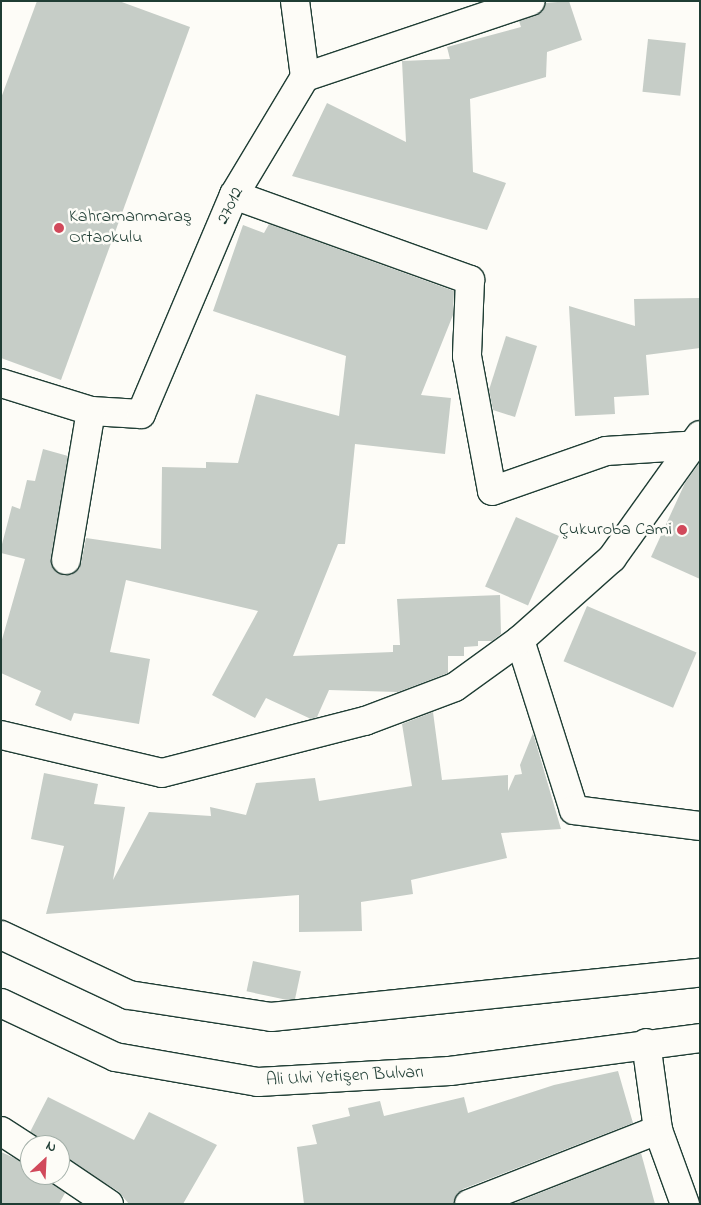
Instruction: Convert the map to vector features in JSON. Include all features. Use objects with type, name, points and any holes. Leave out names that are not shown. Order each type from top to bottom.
[{"type":"street","points":[[295,1],[305,77],[531,1]]},
{"type":"street","name":"27012","points":[[91,411],[140,414],[234,195],[305,77]]},
{"type":"street","points":[[234,195],[470,280],[466,356],[492,491],[606,451],[697,440]]},
{"type":"street","points":[[1,383],[91,411],[66,560]]},
{"type":"street","points":[[1,735],[162,773],[365,721],[455,687],[520,640],[612,558],[697,440]]},
{"type":"street","points":[[520,640],[574,810],[700,826]]},
{"type":"street","points":[[1,935],[128,995],[271,1017],[700,973]]},
{"type":"street","name":"Ali Ulvi Yetişen Bulvarı","points":[[1,1003],[115,1057],[258,1082],[450,1071],[646,1043],[700,1038]]},
{"type":"street","points":[[646,1043],[658,1130],[685,1204]]},
{"type":"street","points":[[469,1204],[658,1130]]},
{"type":"street","points":[[1,1131],[20,1143]]},
{"type":"street","points":[[70,1178],[109,1204]]},
{"type":"building","name":"Kahramanmaraş Ortaokulu","points":[[37,1],[119,1],[190,27],[61,380],[1,358],[1,98]]},
{"type":"building","points":[[569,1],[582,40],[547,52],[546,77],[470,99],[473,172],[506,183],[487,230],[292,176],[327,103],[406,142],[402,61],[450,59],[447,47],[521,27],[519,21],[542,12],[546,3]]},
{"type":"building","points":[[648,39],[686,43],[680,96],[642,92]]},
{"type":"building","points":[[269,224],[454,291],[453,315],[421,395],[451,398],[445,454],[355,444],[345,544],[338,544],[293,656],[393,652],[393,645],[400,645],[397,599],[500,595],[501,634],[492,641],[478,641],[478,646],[464,647],[464,656],[448,656],[448,673],[398,692],[329,690],[317,717],[311,719],[266,698],[255,718],[212,695],[258,611],[126,580],[110,652],[150,659],[139,724],[74,713],[71,721],[35,705],[41,691],[1,673],[1,643],[25,559],[1,553],[1,548],[12,506],[20,509],[27,480],[35,481],[43,449],[68,456],[51,558],[56,572],[71,575],[81,563],[86,538],[161,549],[162,467],[206,468],[206,462],[238,463],[256,394],[339,416],[346,356],[213,311],[243,225],[264,233]]},
{"type":"building","points":[[700,298],[700,348],[646,355],[649,395],[614,397],[615,414],[575,416],[569,306],[635,326],[634,299]]},
{"type":"building","points":[[506,336],[537,346],[515,417],[493,410],[489,390]]},
{"type":"building","name":"Çukuroba Cami","points":[[700,462],[700,579],[651,557],[685,483]]},
{"type":"building","points":[[516,517],[559,536],[528,606],[485,586]]},
{"type":"building","points":[[587,606],[697,652],[673,708],[564,661]]},
{"type":"building","points":[[433,712],[442,780],[508,775],[508,791],[515,775],[522,774],[520,765],[533,733],[561,829],[501,833],[507,858],[411,880],[413,894],[361,902],[362,931],[299,932],[299,895],[46,914],[64,846],[31,839],[44,773],[98,784],[94,804],[125,807],[113,880],[149,812],[211,816],[210,807],[246,815],[256,783],[315,778],[319,801],[412,786],[402,724]]},
{"type":"building","points":[[253,961],[301,971],[294,1002],[247,991]]},
{"type":"building","points":[[618,1071],[633,1123],[463,1189],[454,1204],[304,1204],[297,1147],[317,1144],[312,1125],[350,1116],[348,1108],[380,1101],[384,1116],[464,1097],[468,1113],[554,1085]]},
{"type":"building","points":[[48,1097],[134,1140],[149,1112],[217,1145],[183,1204],[129,1204],[118,1191],[70,1162],[70,1135],[33,1135],[30,1132]]},
{"type":"building","points":[[1,1152],[20,1161],[20,1185],[56,1185],[65,1193],[59,1204],[1,1204]]},
{"type":"building","points":[[641,1153],[655,1204],[512,1204]]},
{"type":"place","name":"Kahramanmaraş Ortaokulu","points":[[59,228]]},
{"type":"place","name":"Çukuroba Cami","points":[[682,530]]}]
